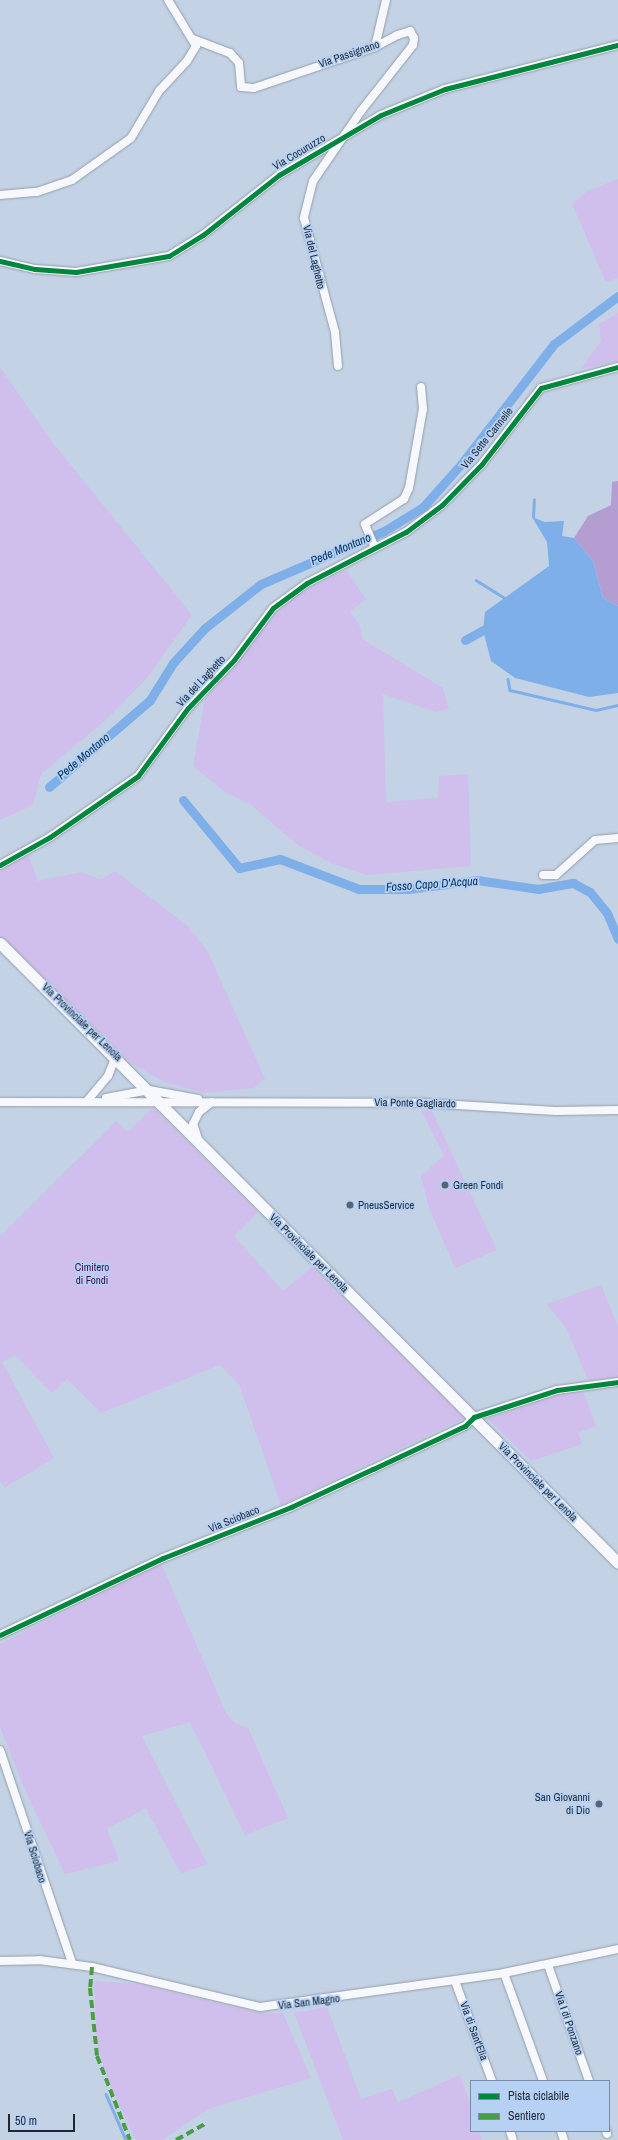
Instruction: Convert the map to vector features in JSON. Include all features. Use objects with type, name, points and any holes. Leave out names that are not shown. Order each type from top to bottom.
[{"type":"main road","name":"Via Provinciale per Lenola","points":[[0,943],[116,1056],[199,1142],[618,1563]]},
{"type":"street","points":[[0,195],[37,192],[72,180],[131,138],[159,91],[187,62],[196,46],[168,0]]},
{"type":"street","points":[[375,47],[386,0]]},
{"type":"street","name":"Via Passignano","points":[[193,39],[230,53],[239,63],[241,86],[254,88],[375,47],[410,31],[414,38],[413,44],[361,111],[348,134]]},
{"type":"street","name":"Via Cocuruzzo","points":[[0,261],[35,269],[76,272],[169,256],[203,235],[279,175],[381,115],[445,89],[618,46]]},
{"type":"street","name":"Via del Laghetto","points":[[338,366],[335,332],[304,218],[313,181],[348,134]]},
{"type":"street","name":"Via Sette Cannelle","points":[[377,546],[406,532],[442,504],[482,464],[541,388],[618,367]]},
{"type":"street","points":[[377,546],[364,528],[365,524],[404,499],[409,488],[423,409],[421,387]]},
{"type":"street","name":"Via del Laghetto","points":[[0,865],[50,837],[138,776],[188,708],[234,660],[273,608],[306,583],[377,546]]},
{"type":"street","points":[[543,875],[556,875],[595,840],[618,838]]},
{"type":"street","points":[[87,1102],[108,1076],[116,1056]]},
{"type":"street","name":"Via Ponte Gagliardo","points":[[87,1102],[149,1090],[213,1102]]},
{"type":"street","name":"Via Ponte Gagliardo","points":[[0,1102],[163,1104],[213,1102],[467,1104],[556,1111],[618,1110]]},
{"type":"street","points":[[199,1142],[194,1124],[199,1112],[213,1102]]},
{"type":"street","name":"Via Sciobaco","points":[[0,1636],[163,1558],[359,1475],[465,1426],[474,1417],[557,1390],[618,1382]]},
{"type":"street","name":"Via Sciobaco","points":[[0,1750],[72,1964]]},
{"type":"street","name":"Via San Magno","points":[[0,1961],[72,1964],[260,2007],[455,1981],[548,1965],[618,1949]]},
{"type":"street","name":"Via I di Ponzano","points":[[548,1965],[589,2080]]},
{"type":"street","points":[[504,1973],[543,2080]]},
{"type":"street","name":"Via di Sant'Elia","points":[[455,1981],[492,2080]]},
{"type":"green space","points":[[618,179],[618,278],[606,282],[572,204],[587,191]]},
{"type":"green space","points":[[618,313],[618,361],[581,369],[601,341],[599,324]]},
{"type":"green space","points":[[0,367],[49,438],[192,615],[147,678],[108,718],[41,774],[33,805],[0,820]]},
{"type":"green space","points":[[346,570],[366,599],[350,612],[360,626],[362,639],[443,688],[449,709],[436,712],[383,694],[386,802],[438,798],[439,776],[468,774],[471,866],[367,875],[333,864],[299,846],[250,804],[222,790],[193,766],[205,699],[277,613],[303,591]]},
{"type":"green space","points":[[28,854],[38,881],[82,872],[101,880],[115,871],[187,925],[207,950],[265,1079],[254,1088],[203,1093],[164,1082],[131,1063],[0,937],[0,871]]},
{"type":"green space","name":"Cimitero di Fondi","points":[[153,1108],[258,1212],[234,1236],[283,1291],[312,1267],[465,1418],[281,1505],[239,1384],[220,1365],[101,1413],[67,1379],[52,1393],[15,1355],[2,1362],[54,1458],[4,1488],[0,1481],[0,1236],[116,1121],[127,1132]]},
{"type":"green space","name":"Green Fondi","points":[[431,1109],[497,1250],[455,1268],[429,1208],[421,1176],[444,1156],[422,1111]]},
{"type":"green space","points":[[601,1285],[618,1327],[618,1377],[588,1380],[566,1328],[547,1304]]},
{"type":"green space","points":[[583,1392],[596,1426],[578,1433],[582,1444],[531,1461],[488,1419],[558,1394]]},
{"type":"green space","points":[[161,1563],[226,1713],[234,1723],[248,1728],[288,1818],[245,1835],[190,1722],[142,1736],[207,1864],[181,1874],[146,1808],[107,1829],[119,1861],[65,1874],[24,1788],[0,1727],[0,1644]]},
{"type":"green space","points":[[94,1981],[137,1984],[259,2013],[283,2013],[311,2078],[208,2109],[162,2140],[136,2140],[108,2081],[97,2044]]},
{"type":"green space","points":[[327,2007],[361,2099],[392,2089],[398,2102],[460,2075],[470,2104],[470,2132],[479,2132],[482,2140],[343,2140],[294,2013]]},
{"type":"shaded area","points":[[618,481],[618,606],[603,598],[593,561],[574,538],[588,516],[611,505],[612,482]]},
{"type":"water","points":[[532,517],[545,522],[564,521],[562,536],[574,538],[593,561],[603,598],[618,606],[618,693],[589,697],[515,678],[491,661],[483,630],[485,612],[549,566],[547,542]]},
{"type":"waterway","name":"Pede Montano","points":[[49,787],[150,700],[173,663],[205,628],[261,584],[384,531],[423,507],[462,463],[554,344],[618,296]]},
{"type":"waterway","points":[[533,517],[534,500]]},
{"type":"waterway","points":[[476,580],[505,598]]},
{"type":"waterway","points":[[465,640],[483,630]]},
{"type":"waterway","points":[[508,679],[510,690],[596,710],[618,705]]},
{"type":"waterway","name":"Fosso Capo D'Acqua","points":[[183,800],[239,868],[280,859],[359,889],[408,889],[477,880],[538,889],[573,883],[590,892],[607,913],[618,939]]},
{"type":"waterway","points":[[106,2094],[126,2140]]},
{"type":"marked path","points":[[92,1967],[90,1988],[97,2056],[130,2140]]},
{"type":"marked path","points":[[176,2140],[205,2124]]},
{"type":"cycle path","points":[[0,261],[35,269],[76,272],[169,256],[203,235],[279,175],[381,115],[445,89],[618,45]]},
{"type":"cycle path","points":[[0,865],[50,837],[138,776],[188,708],[234,660],[273,608],[307,583],[406,532],[442,505],[482,464],[541,388],[618,367]]},
{"type":"cycle path","points":[[0,1635],[163,1558],[291,1507],[465,1426],[474,1417],[557,1390],[618,1382]]},
{"type":"place","name":"Green Fondi","points":[[445,1185]]},
{"type":"place","name":"PneusService","points":[[350,1205]]},
{"type":"place","name":"San Giovanni di Dio","points":[[599,1804]]}]
